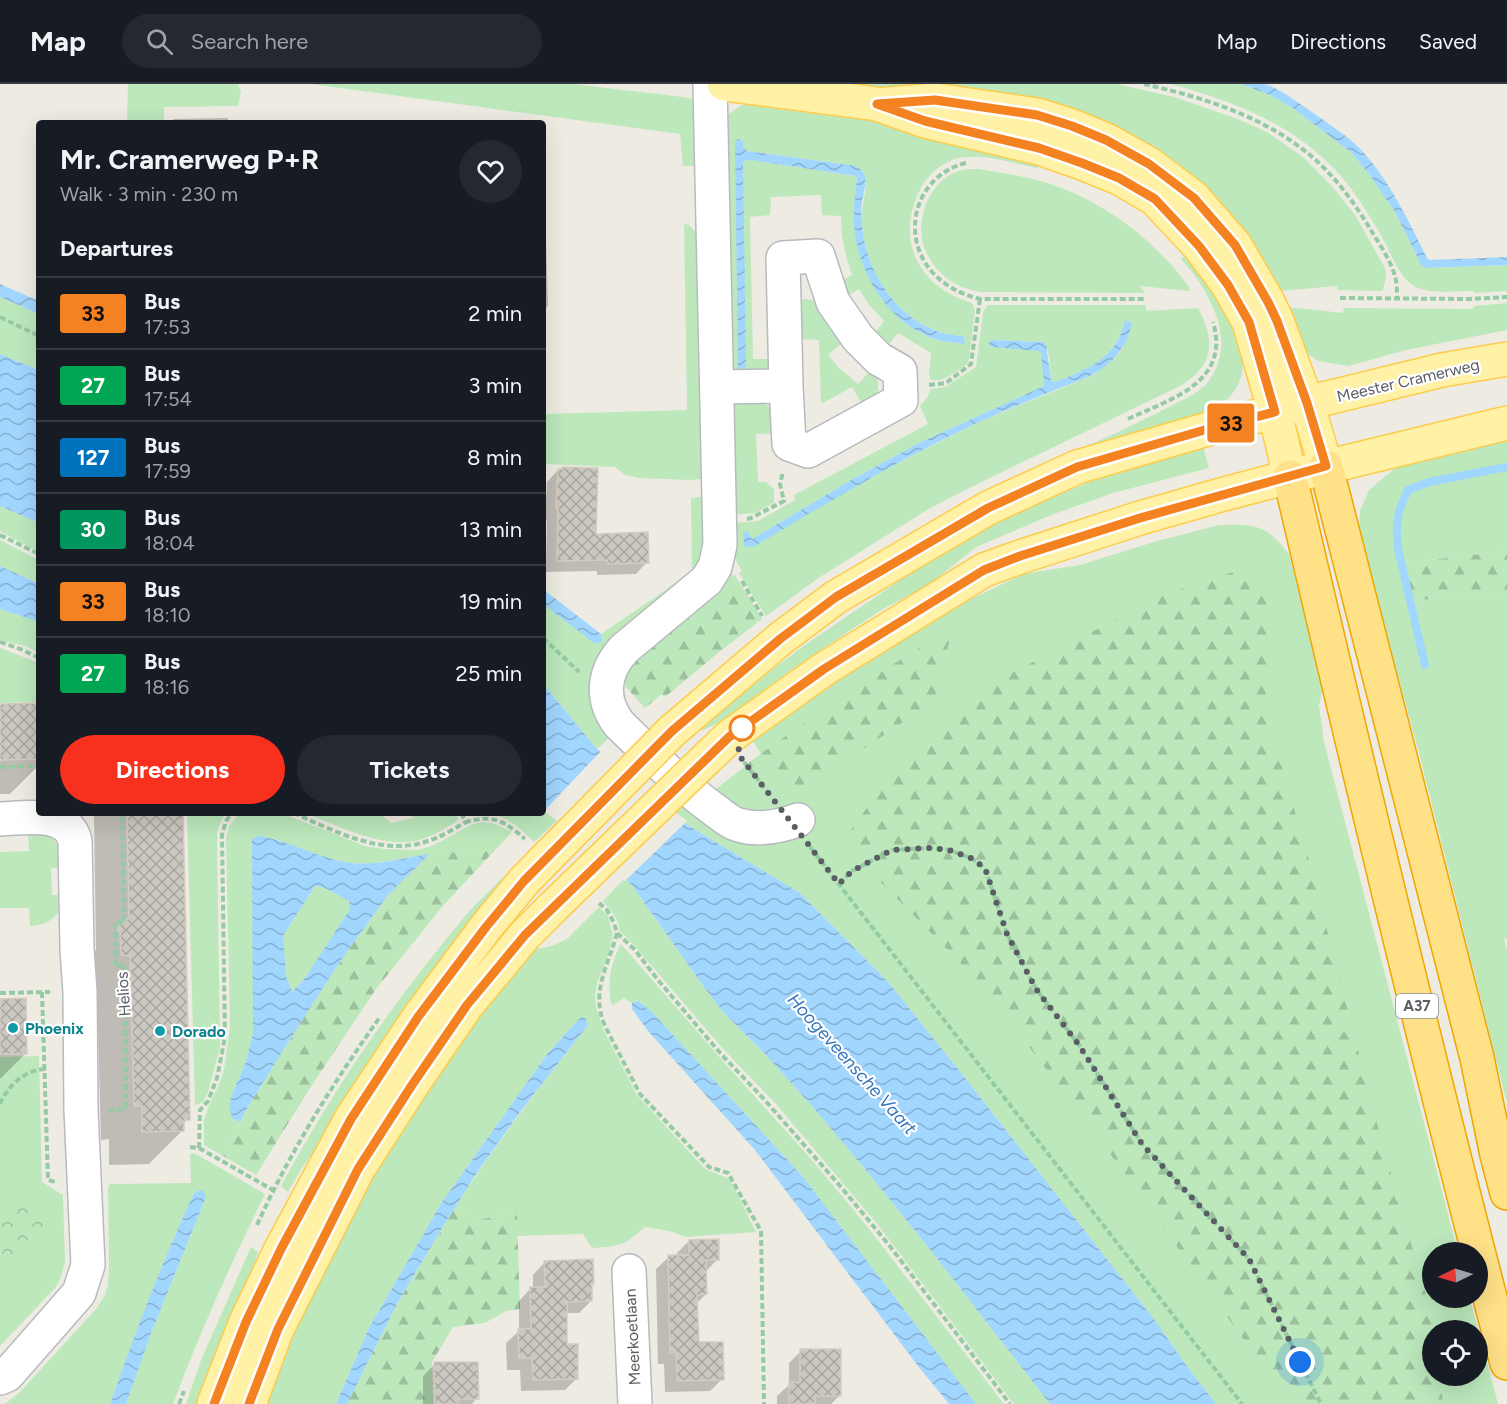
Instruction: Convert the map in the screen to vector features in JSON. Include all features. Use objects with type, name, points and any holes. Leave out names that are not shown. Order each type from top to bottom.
[{"type":"highway","name":"A37","points":[[1326,466],[1474,1047],[1507,1193]]},
{"type":"highway","name":"A37","points":[[1290,477],[1382,864],[1507,1363]]},
{"type":"main road","points":[[724,84],[877,104],[935,100],[1037,115],[1081,129],[1149,164],[1194,198],[1235,245],[1277,321],[1307,403],[1326,466]]},
{"type":"main road","points":[[877,104],[925,121],[1039,148],[1119,178],[1155,199],[1199,246],[1228,285],[1249,322],[1275,412],[1290,477]]},
{"type":"main road","name":"Meester Cramerweg","points":[[214,1404],[246,1322],[281,1249],[351,1119],[418,1017],[524,881],[672,731],[780,639],[836,597],[988,508],[1077,467],[1307,403],[1442,370],[1507,359]]},
{"type":"main road","points":[[249,1404],[278,1329],[358,1169],[467,1005],[525,935],[729,737],[824,669],[984,570],[1020,556],[1140,518],[1326,466],[1507,423]]},
{"type":"street","points":[[710,84],[720,532],[715,567],[707,580],[617,656],[609,673],[606,696],[613,716],[619,724],[694,794],[728,820],[740,826],[755,827],[795,821]]},
{"type":"street","points":[[818,256],[833,302],[858,338],[879,359],[900,371],[901,400],[808,451],[789,444],[786,386],[783,258],[818,256]]},
{"type":"street","points":[[717,387],[786,386]]},
{"type":"street","points":[[0,819],[48,818],[58,820],[74,835],[80,992],[81,1110],[88,1266],[79,1293],[7,1375],[0,1378]]},
{"type":"street","name":"Meerkoetlaan","points":[[629,1271],[635,1404]]},
{"type":"path","points":[[1144,84],[1240,114],[1268,127],[1317,161],[1340,184],[1361,214],[1395,276],[1398,298]]},
{"type":"path","points":[[971,162],[955,165],[937,177],[928,186],[916,213],[915,229],[920,251],[931,271],[941,280],[954,290],[980,299],[1145,299]]},
{"type":"path","points":[[1340,298],[1507,297]]},
{"type":"path","points":[[901,388],[946,383],[971,364],[980,299]]},
{"type":"path","points":[[0,317],[36,335]]},
{"type":"path","points":[[1125,420],[1192,387],[1203,378],[1215,355],[1216,332],[1212,321]]},
{"type":"path","points":[[763,616],[720,532],[784,501],[780,484],[789,444]]},
{"type":"path","points":[[0,535],[36,553]]},
{"type":"path","points":[[546,641],[606,696]]},
{"type":"path","points":[[0,642],[36,656]]},
{"type":"path","points":[[738,754],[795,821],[839,884],[1242,1404]]},
{"type":"path","points":[[0,767],[36,766]]},
{"type":"path","name":"Helios","points":[[81,1110],[126,1109],[125,965],[116,966],[115,922],[124,922],[122,816]]},
{"type":"path","points":[[199,1148],[200,1110],[208,1101],[218,1078],[225,1037],[222,835],[230,816]]},
{"type":"path","points":[[301,816],[357,839],[390,845],[405,846],[428,842],[466,822],[486,818],[501,821],[526,840]]},
{"type":"path","points":[[463,816],[466,822]]},
{"type":"path","points":[[839,884],[852,871],[892,850],[930,848],[949,850],[971,858],[985,868],[1007,934],[1036,989],[1079,1045],[1142,1144],[1249,1259],[1321,1404]]},
{"type":"path","points":[[598,902],[607,910],[617,933],[634,950],[721,1054],[764,1098],[889,1245],[1010,1404]]},
{"type":"path","points":[[617,933],[599,990],[600,1016],[640,1094],[709,1167],[728,1173],[760,1231],[764,1404]]},
{"type":"path","points":[[0,993],[80,992]]},
{"type":"path","points":[[0,1104],[5,1092],[14,1082],[37,1069],[45,1068]]},
{"type":"path","points":[[189,1147],[199,1148],[273,1190]]},
{"type":"green space","points":[[128,84],[238,84],[241,92],[238,106],[164,107],[164,120],[127,120]]},
{"type":"green space","points":[[311,84],[573,84],[691,98],[695,103],[705,166],[683,166],[680,134]]},
{"type":"green space","points":[[840,84],[1117,84],[1174,97],[1238,119],[1267,132],[1303,157],[1332,186],[1355,215],[1385,268],[1382,291],[1338,290],[1337,286],[1280,291],[1288,307],[1343,313],[1344,308],[1473,309],[1474,306],[1507,303],[1507,330],[1406,350],[1348,366],[1318,361],[1302,350],[1271,291],[993,100]]},
{"type":"green space","points":[[1170,84],[1241,84],[1270,95],[1294,109],[1352,153],[1395,212],[1421,265],[1426,268],[1507,265],[1507,291],[1474,293],[1474,291],[1432,291],[1411,284],[1399,270],[1379,232],[1345,181],[1303,141],[1253,113],[1199,92]]},
{"type":"green space","points":[[742,105],[746,105],[863,120],[900,126],[1039,160],[1037,168],[986,157],[965,157],[949,161],[933,172],[925,182],[912,211],[910,228],[917,261],[938,286],[972,303],[975,310],[967,364],[946,378],[931,380],[929,374],[931,353],[898,333],[885,349],[871,338],[884,321],[859,289],[842,299],[834,285],[852,275],[844,246],[841,216],[822,215],[821,195],[771,197],[770,215],[750,217],[753,359],[773,359],[770,368],[765,372],[731,376],[727,115]],"holes":[[[743,147],[747,151],[856,166],[860,169],[866,181],[862,217],[865,243],[880,281],[892,298],[923,325],[963,336],[965,342],[963,344],[942,341],[922,334],[895,314],[874,286],[860,254],[856,237],[854,216],[856,176],[750,160],[744,161],[743,166]]]},
{"type":"green space","points":[[979,169],[1047,183],[1108,211],[1127,224],[1161,254],[1190,288],[1189,291],[1140,286],[1145,293],[980,292],[951,281],[936,267],[925,249],[921,229],[924,209],[933,191],[947,177],[961,170]]},
{"type":"green space","points":[[684,224],[689,225],[701,238],[712,471],[700,479],[690,480],[640,478],[625,475],[615,467],[546,464],[546,414],[687,410]]},
{"type":"green space","points":[[1188,254],[1207,279],[1233,322],[1243,361],[1242,374],[1237,387],[1229,398],[1213,412],[1061,458],[1184,399],[1200,390],[1208,382],[1217,367],[1221,350],[1221,334],[1217,318],[1202,286],[1181,259]]},
{"type":"green space","points":[[0,297],[36,313],[36,369],[0,354]]},
{"type":"green space","points":[[813,300],[843,342],[828,355],[839,368],[858,384],[872,369],[874,372],[878,391],[874,399],[864,407],[852,387],[821,404],[819,340],[797,339],[800,301]]},
{"type":"green space","points":[[988,305],[1145,305],[1147,311],[1198,308],[1208,332],[1208,352],[1200,370],[1180,386],[927,510],[820,577],[766,616],[739,573],[742,571],[727,546],[733,523],[758,521],[795,500],[794,495],[928,424],[920,406],[931,389],[945,387],[976,367],[983,312]],"holes":[[[1124,326],[1123,348],[1115,358],[1093,375],[977,423],[744,545],[750,536],[752,539],[917,444],[1044,386],[1039,351],[993,340],[1043,342],[1046,346],[1053,382],[1080,372],[1098,362],[1112,348]]]},
{"type":"green space","points":[[757,400],[767,405],[773,417],[773,433],[756,434],[758,482],[766,482],[774,489],[774,503],[755,513],[732,515],[729,402]]},
{"type":"green space","points":[[1507,441],[1507,551],[1404,563],[1410,601],[1507,592],[1507,938],[1504,939],[1507,952],[1507,1103],[1418,749],[1359,529],[1360,511],[1369,490],[1400,464]]},
{"type":"green space","points":[[1203,446],[1209,468],[1113,493],[1054,514],[976,547],[930,584],[881,610],[792,669],[714,725],[701,731],[698,727],[802,647],[931,559],[988,527],[1095,480],[1146,462]]},
{"type":"green space","points":[[700,497],[712,502],[710,561],[630,635],[615,732],[597,749],[546,688],[546,606],[602,639],[601,634],[692,570],[691,498]]},
{"type":"green space","points":[[0,506],[36,522],[36,550],[0,531]]},
{"type":"green space","points":[[1219,525],[1259,528],[1273,537],[1289,554],[1323,688],[1319,705],[1324,742],[1455,1242],[1422,1242],[1422,1308],[1473,1308],[1476,1320],[1422,1320],[1422,1386],[1488,1386],[1488,1366],[1498,1404],[1216,1404],[1157,1323],[889,983],[800,893],[681,821],[666,808],[682,793],[762,821],[707,796],[761,754],[751,738],[814,691],[928,620],[1023,574],[1080,565]]},
{"type":"green space","points":[[0,540],[36,558],[36,583],[0,566]]},
{"type":"green space","points":[[1507,551],[1507,592],[1410,601],[1403,572],[1404,563]]},
{"type":"green space","points":[[724,560],[762,619],[665,697],[662,694],[645,708],[626,687],[621,676]]},
{"type":"green space","points":[[1248,567],[1268,599],[1265,709],[1309,860],[1380,1135],[1422,1281],[1422,1308],[1430,1308],[1433,1320],[1422,1320],[1422,1386],[1441,1386],[1443,1404],[1290,1404],[1120,1167],[984,987],[866,867],[845,838],[898,765],[1010,674],[1163,595]]},
{"type":"green space","points":[[0,609],[36,621],[36,652],[25,646],[0,640]]},
{"type":"green space","points":[[953,627],[934,701],[844,762],[799,796],[748,763],[844,695]]},
{"type":"green space","points":[[0,648],[36,662],[36,702],[0,703]]},
{"type":"green space","points":[[546,808],[559,819],[534,842],[504,818],[496,816],[546,816]]},
{"type":"green space","points":[[187,816],[224,816],[217,832],[220,1048],[208,1092],[203,1102],[195,1105]]},
{"type":"green space","points":[[237,816],[289,816],[365,846],[418,850],[434,845],[471,825],[482,822],[500,826],[512,832],[495,850],[416,856],[367,864],[330,859],[272,838],[253,962],[253,1034],[245,1064],[233,1092],[232,1118],[240,1122],[223,1156],[204,1145],[204,1120],[224,1070],[230,1027],[226,838],[229,826]]},
{"type":"green space","points":[[312,816],[383,816],[391,823],[414,818],[412,816],[457,816],[458,819],[432,836],[408,842],[393,842],[347,830]]},
{"type":"green space","points":[[28,833],[50,837],[58,846],[64,867],[51,868],[52,895],[64,895],[61,908],[49,921],[30,926],[29,908],[0,908],[0,852],[29,851]]},
{"type":"green space","points":[[495,850],[442,907],[376,989],[256,1175],[223,1156],[249,1105],[308,1011],[388,895],[430,854]]},
{"type":"green space","points":[[505,875],[458,940],[349,1106],[303,1166],[288,1192],[281,1186],[322,1114],[367,1045],[441,946]]},
{"type":"green space","points":[[625,878],[723,1012],[812,1106],[865,1169],[1050,1404],[1014,1404],[878,1225],[776,1104],[725,1051],[620,931],[617,920],[603,901]]},
{"type":"green space","points":[[315,886],[325,888],[349,901],[350,909],[305,978],[292,992],[285,976],[283,936]]},
{"type":"green space","points":[[599,907],[608,916],[613,935],[595,995],[596,1007],[604,1031],[637,1095],[705,1169],[730,1179],[756,1232],[686,1237],[669,1231],[645,1227],[621,1244],[592,1248],[583,1234],[517,1236],[517,1215],[477,1220],[457,1204],[504,1136],[588,1025],[581,1017],[548,1053],[442,1202],[369,1328],[336,1404],[258,1404],[330,1242],[438,1062],[526,951],[552,946],[567,939]]},
{"type":"green space","points":[[621,944],[811,1159],[866,1225],[1004,1404],[976,1404],[804,1178],[652,1012],[639,1001],[632,1003],[624,998],[612,1006],[609,991],[610,974]]},
{"type":"green space","points":[[39,1056],[42,1182],[63,1195],[65,1262],[55,1288],[0,1346],[0,1057]]},
{"type":"green space","points":[[194,1153],[265,1194],[216,1298],[173,1404],[126,1404],[150,1336],[206,1197],[200,1190],[194,1193],[171,1245],[110,1404],[5,1404],[20,1392],[96,1309],[104,1297],[108,1286],[108,1188],[110,1184],[191,1183],[190,1154]]},
{"type":"green space","points":[[17,1203],[35,1207],[47,1213],[47,1234],[39,1247],[26,1256],[0,1258],[0,1206]]},
{"type":"green space","points":[[457,1204],[477,1220],[517,1215],[520,1309],[506,1311],[485,1323],[453,1327],[432,1362],[433,1404],[347,1404],[398,1302]]},
{"type":"green space","points":[[251,1247],[258,1252],[239,1315],[204,1404],[186,1404],[201,1360]]},
{"type":"water","points":[[1241,84],[1264,84],[1276,89],[1353,142],[1376,167],[1386,182],[1427,258],[1430,260],[1507,257],[1507,265],[1426,268],[1421,265],[1395,212],[1352,153],[1294,109],[1270,95]]},
{"type":"water","points":[[738,139],[743,141],[743,147],[747,151],[856,166],[860,169],[865,179],[861,212],[865,242],[880,281],[892,298],[923,325],[942,333],[963,336],[965,342],[963,344],[937,340],[928,336],[909,326],[884,302],[860,258],[856,241],[854,202],[856,176],[750,160],[744,161],[743,166],[746,368],[744,370],[738,368],[735,141]]},
{"type":"water","points":[[0,284],[36,300],[36,313],[0,297]]},
{"type":"water","points":[[1125,321],[1132,323],[1125,343],[1113,359],[1098,372],[948,437],[864,482],[753,547],[744,545],[745,531],[752,539],[917,444],[1044,386],[1039,351],[992,347],[989,341],[1043,342],[1046,344],[1053,382],[1081,371],[1100,360],[1115,344]]},
{"type":"water","points":[[0,354],[36,369],[36,522],[0,506]]},
{"type":"water","points":[[0,566],[36,583],[36,621],[0,609]]},
{"type":"water","points":[[546,591],[601,634],[600,643],[594,643],[546,606]]},
{"type":"water","name":"Hoogeveensche Vaart","points":[[546,688],[597,749],[681,821],[800,893],[889,983],[1157,1323],[1216,1404],[1050,1404],[865,1169],[812,1106],[723,1012],[631,884],[546,808]]},
{"type":"water","points":[[259,836],[271,838],[328,858],[362,864],[430,854],[388,895],[346,953],[240,1122],[232,1118],[229,1105],[245,1064],[253,1034],[252,839]],"holes":[[[315,886],[325,888],[349,901],[350,909],[305,978],[292,992],[286,976],[283,936]]]},
{"type":"water","points":[[639,1001],[652,1012],[804,1178],[976,1404],[949,1404],[755,1150],[648,1031],[632,1009],[632,1003]]},
{"type":"water","points":[[581,1017],[585,1018],[588,1025],[521,1111],[476,1174],[398,1302],[347,1404],[336,1404],[369,1328],[442,1202],[548,1053]]},
{"type":"water","points":[[203,1190],[206,1197],[150,1336],[126,1404],[110,1404],[171,1245],[194,1193]]},
{"type":"pier","points":[[603,749],[687,821],[625,881],[546,813],[546,809]]},
{"type":"building","points":[[562,467],[598,468],[596,534],[648,532],[649,563],[608,564],[607,560],[557,561],[558,469],[563,469]]},
{"type":"building","points":[[36,703],[36,759],[0,760],[0,704]]},
{"type":"building","name":"Dorado","points":[[127,816],[183,816],[190,1120],[184,1120],[184,1131],[142,1132],[142,1106],[134,1106],[130,956],[121,955],[120,933],[116,928],[129,918]]},
{"type":"building","name":"Phoenix","points":[[26,998],[27,1054],[0,1054],[0,999]]},
{"type":"building","points":[[719,1239],[719,1260],[706,1260],[707,1294],[697,1295],[699,1342],[723,1342],[724,1380],[677,1381],[676,1352],[670,1353],[668,1255],[689,1255],[689,1240]]},
{"type":"building","points":[[593,1259],[592,1301],[567,1302],[567,1344],[578,1344],[578,1379],[533,1380],[532,1358],[519,1358],[518,1329],[531,1329],[530,1287],[545,1287],[544,1261]]},
{"type":"building","points":[[800,1349],[841,1349],[841,1396],[815,1396],[815,1404],[789,1404],[789,1382],[800,1382]]},
{"type":"building","points":[[434,1362],[478,1362],[479,1399],[458,1399],[458,1404],[435,1404]]},
{"type":"waterway","points":[[1425,665],[1398,549],[1398,518],[1404,498],[1408,490],[1429,482],[1507,467]]},
{"type":"bus line","name":"33","points":[[214,1404],[246,1322],[281,1249],[351,1119],[418,1017],[524,881],[672,731],[780,639],[836,597],[988,508],[1077,467],[1275,412],[1249,322],[1228,285],[1199,246],[1155,199],[1119,178],[1039,148],[925,121],[877,104],[935,100],[1037,115],[1106,140],[1149,164],[1194,198],[1235,245],[1258,283],[1277,321],[1307,403],[1326,466],[1140,518],[1020,556],[984,570],[824,669],[729,737],[525,935],[467,1005],[358,1169],[278,1329],[249,1404]]},
{"type":"place","name":"Phoenix","points":[[13,1028]]},
{"type":"place","name":"Dorado","points":[[160,1031]]},
{"type":"route","points":[[742,728],[738,754],[839,884],[852,871],[892,850],[930,848],[949,850],[971,858],[985,868],[1007,934],[1036,989],[1079,1045],[1142,1144],[1249,1259],[1300,1362]]}]
